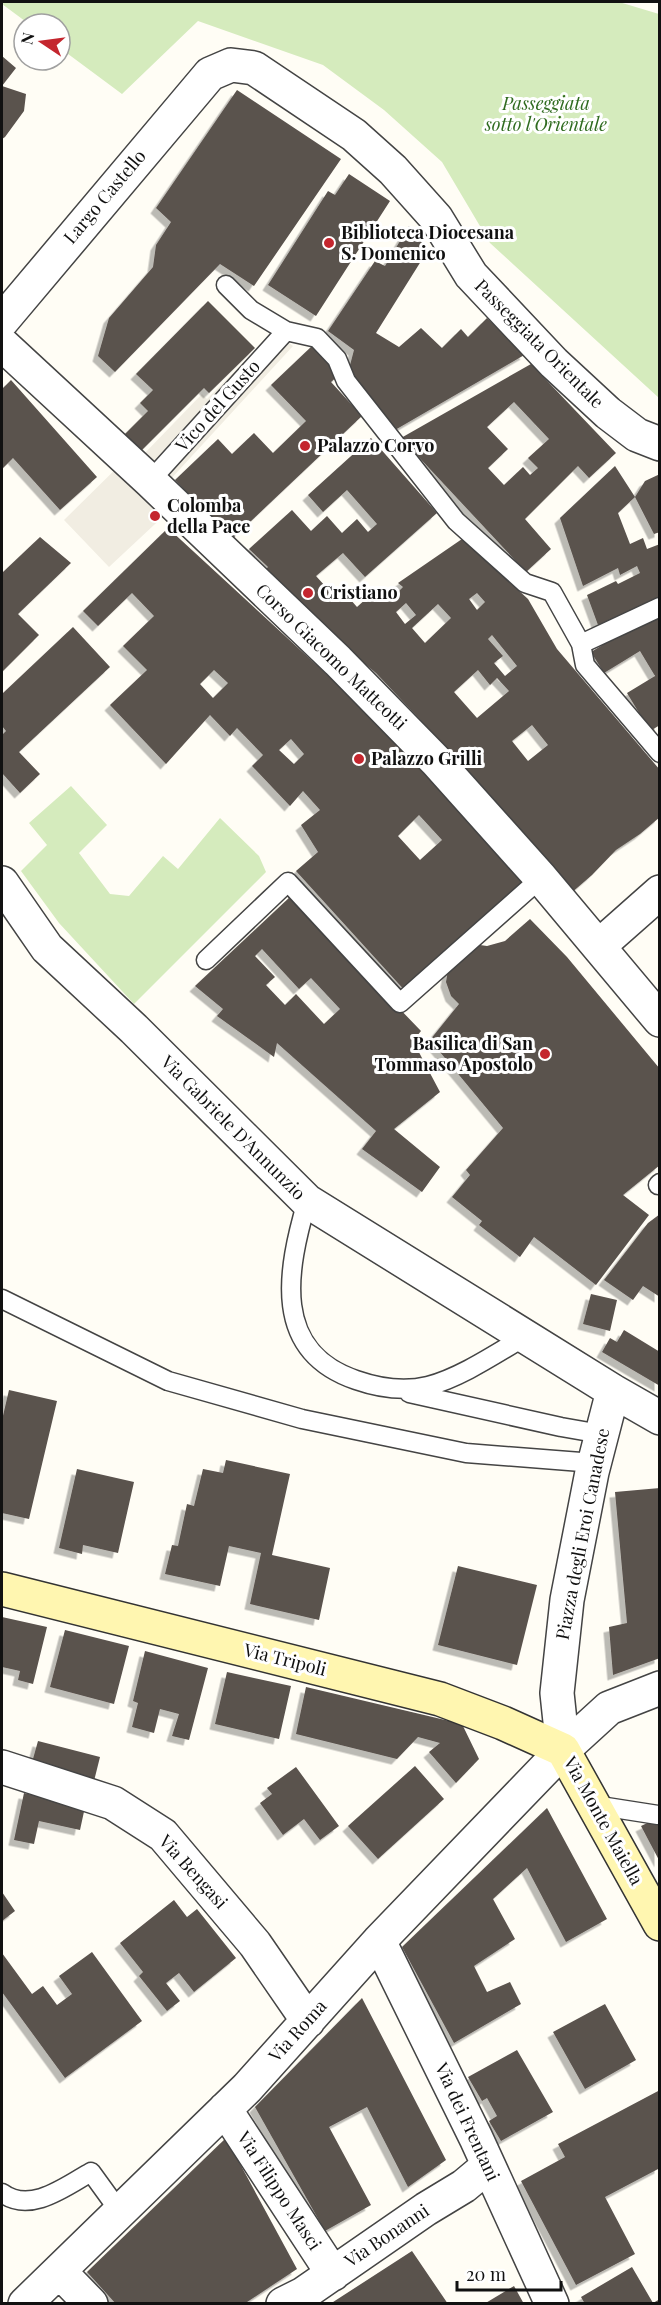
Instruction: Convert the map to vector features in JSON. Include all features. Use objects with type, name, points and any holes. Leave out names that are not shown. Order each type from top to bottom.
[{"type":"street","name":"Passeggiata Orientale","points":[[210,74],[231,65],[254,68],[354,135],[393,170],[429,210],[471,275],[554,363],[608,413],[637,435],[660,444]]},
{"type":"street","name":"Largo Castello","points":[[2,321],[210,74]]},
{"type":"street","name":"Corso Giacomo Matteotti","points":[[2,344],[150,481],[354,678],[437,762],[541,878],[660,1020]]},
{"type":"street","name":"Via Gabriele D'Annunzio","points":[[2,883],[47,948],[134,1029],[307,1201],[660,1418]]},
{"type":"street","points":[[599,946],[660,892]]},
{"type":"street","name":"Piazza degli Eroi Canadese","points":[[563,1750],[557,1693],[567,1600],[598,1448],[613,1391]]},
{"type":"street","name":"Via Tripoli","points":[[2,1589],[440,1699],[503,1723],[563,1750]]},
{"type":"street","name":"Via Roma","points":[[25,2304],[225,2109],[379,1941],[563,1750],[609,1708],[660,1688]]},
{"type":"street","name":"Via Monte Maiella","points":[[563,1750],[658,1917]]},
{"type":"street","name":"Via Bengasi","points":[[2,1767],[112,1803],[164,1835],[255,1944],[308,2021]]},
{"type":"street","name":"Via dei Frentani","points":[[379,1941],[489,2166],[552,2304]]},
{"type":"street","name":"Via Filippo Masci","points":[[225,2109],[333,2274]]},
{"type":"street","name":"Via Bonanni","points":[[283,2304],[333,2274],[417,2215],[464,2186],[489,2166]]},
{"type":"street","points":[[59,2271],[91,2304]]},
{"type":"lane","points":[[226,285],[251,310],[286,331],[317,338],[337,359],[346,381],[376,422],[456,521],[525,583],[552,591],[581,644],[585,664],[660,753]]},
{"type":"lane","name":"Vico del Gusto","points":[[150,481],[286,331]]},
{"type":"lane","points":[[581,644],[660,607]]},
{"type":"lane","points":[[206,960],[288,882],[400,1003],[541,878]]},
{"type":"lane","points":[[307,1201],[292,1261],[291,1307],[297,1330],[312,1354],[325,1366],[361,1382],[561,1427],[598,1448]]},
{"type":"lane","points":[[2,1299],[168,1381],[302,1419],[466,1453],[598,1448]]},
{"type":"lane","points":[[393,1389],[429,1386],[476,1366],[526,1336]]},
{"type":"lane","points":[[594,1805],[658,1815]]},
{"type":"lane","points":[[2,2193],[10,2200],[45,2199],[91,2172],[120,2212]]},
{"type":"green space","name":"Passeggiata sotto l'Orientale","points":[[2,2],[619,2],[659,14],[659,398],[490,243],[442,162],[384,110],[323,65],[198,21],[122,94],[72,57],[72,12],[13,12]]},
{"type":"green space","points":[[71,786],[107,825],[79,853],[110,894],[129,896],[163,856],[178,869],[220,818],[259,856],[266,872],[134,1004],[59,923],[21,871],[47,845],[29,823]]},
{"type":"shaded area","points":[[274,332],[293,346],[169,481],[184,497],[109,567],[64,520],[135,450],[142,456],[202,394],[207,399]]},
{"type":"building","points":[[2,56],[12,65],[13,72],[2,86]]},
{"type":"building","points":[[2,86],[26,94],[24,111],[2,139]]},
{"type":"building","points":[[237,90],[341,159],[254,286],[220,264],[115,372],[98,356],[109,318],[153,267],[156,245],[171,222],[156,208]]},
{"type":"building","name":"Biblioteca Diocesana S. Domenico","points":[[349,174],[390,201],[316,316],[268,285],[328,191],[335,195]]},
{"type":"building","points":[[409,226],[428,250],[376,333],[399,347],[421,328],[442,348],[461,329],[468,337],[487,318],[526,354],[395,430],[349,369],[354,350],[328,331],[375,261],[385,266]]},
{"type":"building","points":[[208,301],[255,348],[209,393],[204,388],[141,451],[124,435],[148,411],[140,403],[153,390],[136,374]]},
{"type":"building","name":"Palazzo Corvo","points":[[312,346],[339,375],[331,382],[362,416],[232,539],[175,480],[218,439],[232,454],[254,433],[273,453],[306,421],[271,385]]},
{"type":"building","points":[[531,364],[616,453],[589,478],[578,466],[525,519],[551,549],[526,572],[401,438]],"holes":[[[514,402],[549,439],[528,458],[538,468],[530,475],[523,467],[504,485],[488,468],[508,449],[487,427]]]},
{"type":"building","points":[[11,380],[97,477],[60,510],[13,458],[2,469],[2,389]]},
{"type":"building","points":[[371,438],[437,513],[365,577],[343,553],[316,576],[335,597],[343,591],[357,607],[377,589],[389,601],[403,587],[398,583],[462,539],[528,599],[557,649],[660,770],[660,817],[616,850],[570,894],[445,746],[376,673],[328,633],[263,572],[268,567],[249,549],[292,510],[311,531],[327,516],[342,533],[357,519],[368,532],[377,524],[347,490],[323,512],[308,495]],"holes":[[[477,593],[485,602],[477,610],[469,599]],[[406,603],[416,615],[405,624],[396,612]],[[438,604],[451,618],[425,643],[412,628]],[[492,635],[517,666],[505,676],[494,663],[503,656],[488,639]],[[478,670],[490,685],[497,678],[509,691],[477,718],[454,692]],[[532,725],[548,745],[528,761],[512,741]]]},
{"type":"building","points":[[615,466],[635,497],[618,513],[630,544],[643,538],[647,549],[660,544],[660,597],[598,625],[587,595],[616,581],[618,584],[640,573],[637,566],[620,575],[618,568],[583,586],[560,518]]},
{"type":"building","points":[[660,474],[660,532],[654,534],[635,497],[645,481]]},
{"type":"building","name":"Palazzo Grilli","points":[[168,528],[448,786],[527,883],[407,993],[296,871],[318,852],[301,825],[320,810],[303,791],[290,806],[252,766],[263,755],[237,728],[230,736],[210,715],[166,764],[110,705],[147,670],[123,646],[154,616],[132,593],[98,626],[83,611]],"holes":[[[214,670],[228,683],[213,698],[200,684]],[[291,739],[304,754],[294,764],[279,750]],[[419,815],[442,840],[420,860],[398,836]]]},
{"type":"building","points":[[40,537],[71,563],[18,614],[39,635],[2,672],[2,573]]},
{"type":"building","points":[[660,610],[660,725],[650,731],[627,693],[655,676],[640,651],[604,673],[591,652]]},
{"type":"building","points":[[73,627],[110,667],[19,752],[40,774],[20,793],[2,773],[2,735],[6,731],[2,726],[2,694]]},
{"type":"building","points":[[291,896],[421,1031],[413,1041],[440,1092],[394,1129],[440,1167],[422,1192],[362,1149],[376,1131],[277,1043],[274,1057],[217,1016],[223,1009],[195,986]],"holes":[[[262,949],[299,989],[311,978],[340,1009],[324,1024],[296,994],[285,1005],[266,985],[275,977],[255,956]]]},
{"type":"building","name":"Basilica di San Tommaso Apostolo","points":[[530,919],[567,957],[660,1069],[660,1165],[623,1195],[649,1215],[596,1285],[534,1237],[520,1257],[479,1225],[482,1221],[452,1197],[470,1175],[466,1170],[503,1128],[430,1040],[459,1004],[451,996],[446,982],[448,970],[473,944],[487,946],[505,941]]},
{"type":"building","points":[[660,1214],[660,1297],[643,1286],[633,1300],[604,1280],[648,1223]]},
{"type":"building","points":[[591,1294],[617,1300],[610,1331],[583,1324]]},
{"type":"building","points":[[624,1330],[660,1352],[660,1386],[602,1352],[610,1338],[617,1342]]},
{"type":"building","points":[[9,1390],[57,1401],[29,1519],[2,1513],[2,1420]]},
{"type":"building","points":[[226,1460],[290,1474],[272,1555],[330,1568],[319,1620],[250,1604],[261,1553],[229,1546],[220,1586],[165,1574],[172,1545],[178,1546],[187,1504],[194,1506],[203,1469],[223,1473]]},
{"type":"building","points":[[77,1469],[134,1482],[118,1553],[83,1545],[82,1554],[59,1548]]},
{"type":"building","points":[[660,1488],[660,1658],[613,1675],[609,1627],[627,1623],[615,1492]]},
{"type":"building","points":[[458,1566],[537,1585],[517,1665],[438,1645]]},
{"type":"building","points":[[2,1617],[47,1627],[33,1684],[18,1680],[20,1671],[2,1667]]},
{"type":"building","points":[[65,1630],[129,1646],[114,1704],[50,1687]]},
{"type":"building","points":[[145,1651],[208,1668],[189,1740],[172,1736],[179,1714],[160,1709],[154,1733],[132,1727],[138,1703],[133,1701]]},
{"type":"building","points":[[227,1672],[291,1686],[279,1739],[215,1724]]},
{"type":"building","points":[[306,1687],[462,1724],[479,1759],[456,1783],[429,1752],[440,1743],[418,1737],[397,1759],[296,1734]]},
{"type":"building","points":[[38,1741],[100,1757],[94,1781],[31,1766]]},
{"type":"building","points":[[415,1766],[444,1799],[378,1859],[348,1826]]},
{"type":"building","points":[[296,1767],[339,1826],[320,1840],[304,1819],[283,1835],[260,1803],[272,1794],[267,1788]]},
{"type":"building","points":[[24,1793],[85,1807],[80,1830],[39,1821],[34,1844],[14,1840]]},
{"type":"building","points":[[547,1808],[607,1919],[566,1942],[527,1868],[493,1899],[515,1939],[474,1966],[487,1992],[510,1982],[521,2004],[454,2043],[402,1947]]},
{"type":"building","points":[[660,1817],[660,1862],[641,1826]]},
{"type":"building","points":[[2,1892],[15,1911],[2,1921]]},
{"type":"building","points":[[174,1900],[187,1917],[197,1909],[236,1958],[194,1992],[179,1973],[166,1983],[180,2001],[167,2011],[139,1976],[143,1972],[120,1943]]},
{"type":"building","points":[[92,1952],[142,2021],[65,2078],[2,1992],[2,1953],[32,1994],[43,1986],[57,2005],[72,1994],[59,1976]]},
{"type":"building","points":[[362,1998],[446,2160],[408,2187],[367,2107],[329,2127],[371,2205],[325,2231],[255,2107]]},
{"type":"building","points":[[605,2004],[636,2060],[585,2089],[553,2032]]},
{"type":"building","points":[[517,2050],[553,2112],[501,2141],[489,2121],[497,2116],[487,2098],[482,2101],[468,2077]]},
{"type":"building","points":[[660,2090],[660,2168],[605,2197],[635,2254],[576,2285],[521,2181],[565,2157],[558,2144]]},
{"type":"building","points":[[226,2138],[297,2269],[244,2304],[116,2304],[87,2272]]},
{"type":"building","points":[[412,2251],[448,2304],[330,2304]]},
{"type":"building","points":[[632,2267],[653,2303],[660,2299],[660,2304],[585,2304],[581,2297]]},
{"type":"building","points":[[514,2286],[524,2304],[484,2304]]},
{"type":"place","name":"Biblioteca Diocesana S. Domenico","points":[[329,243]]},
{"type":"place","name":"Palazzo Corvo","points":[[305,446]]},
{"type":"place","name":"Colomba della Pace","points":[[155,516]]},
{"type":"place","name":"Cristiano","points":[[308,593]]},
{"type":"place","name":"Palazzo Grilli","points":[[359,759]]},
{"type":"place","name":"Basilica di San Tommaso Apostolo","points":[[545,1054]]}]
